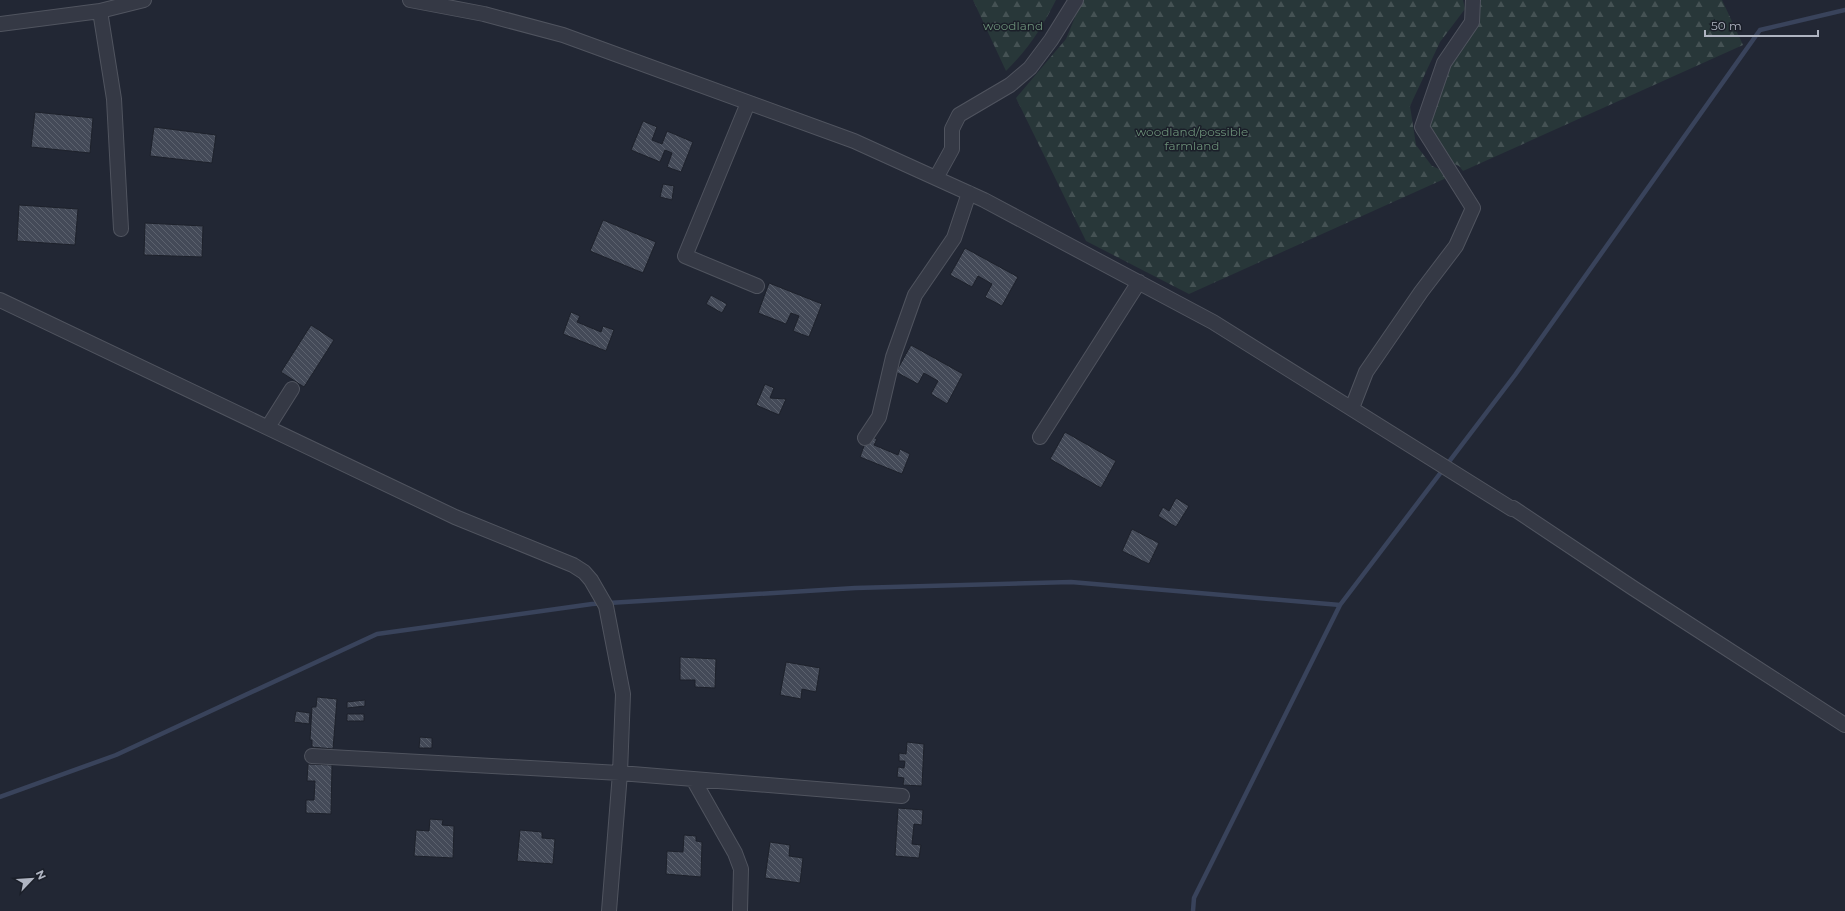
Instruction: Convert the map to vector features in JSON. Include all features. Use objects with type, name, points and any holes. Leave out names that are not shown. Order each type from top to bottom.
[{"type":"street","points":[[0,24],[100,11],[144,0]]},
{"type":"street","points":[[410,0],[484,14],[563,35],[854,141],[969,193],[1213,322],[1512,509],[1513,508],[1633,588],[1845,725]]},
{"type":"street","points":[[936,178],[952,149],[952,129],[959,115],[1010,85],[1030,68],[1051,40],[1076,0]]},
{"type":"street","points":[[1352,408],[1366,372],[1421,292],[1456,246],[1473,208],[1422,127],[1444,63],[1472,22],[1473,0]]},
{"type":"street","points":[[100,11],[114,99],[121,229]]},
{"type":"street","points":[[748,103],[685,256],[757,286]]},
{"type":"street","points":[[865,438],[879,417],[893,357],[915,295],[954,238],[969,193]]},
{"type":"street","points":[[1040,436],[1139,282]]},
{"type":"street","points":[[0,300],[455,517],[573,565],[584,572],[591,580],[606,606],[623,694],[620,773],[609,911]]},
{"type":"street","points":[[268,427],[292,389]]},
{"type":"street","points":[[312,756],[620,773],[902,796]]},
{"type":"street","points":[[693,779],[735,853],[741,869],[740,911]]},
{"type":"green space","name":"woodland","points":[[973,0],[1056,0],[1046,20],[1022,54],[1006,71]]},
{"type":"green space","name":"woodland/possible farmland","points":[[1082,0],[1463,0],[1465,9],[1440,42],[1410,106],[1416,145],[1432,166],[1453,175],[1189,294],[1086,241],[1016,98],[1066,39]]},
{"type":"green space","points":[[1477,0],[1722,0],[1743,45],[1463,171],[1459,166],[1438,157],[1425,136],[1438,72]]},
{"type":"building","points":[[35,112],[93,118],[90,153],[31,147]]},
{"type":"building","points":[[643,121],[657,127],[652,140],[662,144],[667,131],[693,142],[681,172],[667,167],[672,153],[665,150],[660,162],[631,150]]},
{"type":"building","points":[[154,127],[216,135],[212,163],[150,156]]},
{"type":"building","points":[[663,184],[674,186],[672,200],[660,197]]},
{"type":"building","points":[[19,205],[78,209],[75,245],[17,241]]},
{"type":"building","points":[[603,220],[656,242],[643,273],[590,251]]},
{"type":"building","points":[[145,223],[203,226],[202,257],[144,255]]},
{"type":"building","points":[[965,248],[1018,277],[1002,306],[985,297],[992,284],[978,276],[972,287],[950,275]]},
{"type":"building","points":[[769,283],[822,304],[809,337],[793,331],[799,316],[791,313],[786,324],[758,313]]},
{"type":"building","points":[[711,295],[727,304],[722,313],[706,304]]},
{"type":"building","points":[[571,312],[580,316],[577,322],[601,332],[603,326],[614,330],[606,351],[563,334]]},
{"type":"building","points":[[311,325],[334,340],[304,387],[281,372]]},
{"type":"building","points":[[911,345],[963,374],[947,404],[931,394],[938,381],[924,373],[918,384],[896,372]]},
{"type":"building","points":[[765,384],[774,388],[770,398],[786,399],[779,415],[756,405]]},
{"type":"building","points":[[1065,432],[1116,461],[1101,488],[1050,459]]},
{"type":"building","points":[[868,435],[877,439],[874,445],[898,455],[900,449],[910,454],[902,474],[860,457]]},
{"type":"building","points":[[1176,498],[1189,506],[1176,527],[1158,516],[1163,507],[1169,511]]},
{"type":"building","points":[[1132,529],[1159,543],[1149,564],[1122,551]]},
{"type":"building","points":[[680,657],[716,659],[715,688],[695,687],[695,680],[680,680]]},
{"type":"building","points":[[786,662],[820,668],[816,692],[802,689],[801,699],[780,695]]},
{"type":"building","points":[[317,697],[337,699],[333,749],[312,747],[312,740],[310,740],[312,707],[316,707]]},
{"type":"building","points":[[365,700],[365,706],[347,708],[347,702]]},
{"type":"building","points":[[296,711],[310,713],[309,724],[294,722]]},
{"type":"building","points":[[347,714],[364,714],[364,721],[347,721]]},
{"type":"building","points":[[420,737],[432,738],[432,748],[419,748]]},
{"type":"building","points":[[907,742],[924,744],[922,786],[903,785],[904,778],[897,777],[898,767],[904,768],[905,761],[899,761],[899,753],[906,754]]},
{"type":"building","points":[[308,764],[332,765],[331,814],[306,813],[306,800],[314,800],[315,781],[307,781]]},
{"type":"building","points":[[898,808],[923,810],[922,825],[914,824],[912,844],[921,845],[919,858],[895,856]]},
{"type":"building","points":[[430,819],[443,820],[442,825],[454,826],[453,858],[414,856],[416,830],[429,831]]},
{"type":"building","points":[[520,830],[542,832],[542,838],[555,839],[553,864],[517,861]]},
{"type":"building","points":[[684,835],[696,836],[696,841],[702,842],[701,877],[666,874],[667,851],[683,852]]},
{"type":"building","points":[[770,842],[790,845],[789,856],[803,858],[800,883],[765,878]]},
{"type":"waterway","points":[[1193,911],[1194,898],[1340,605],[1515,375],[1760,30],[1845,10]]},
{"type":"waterway","points":[[0,797],[116,755],[377,634],[592,604],[855,588],[1071,582],[1340,605]]}]
